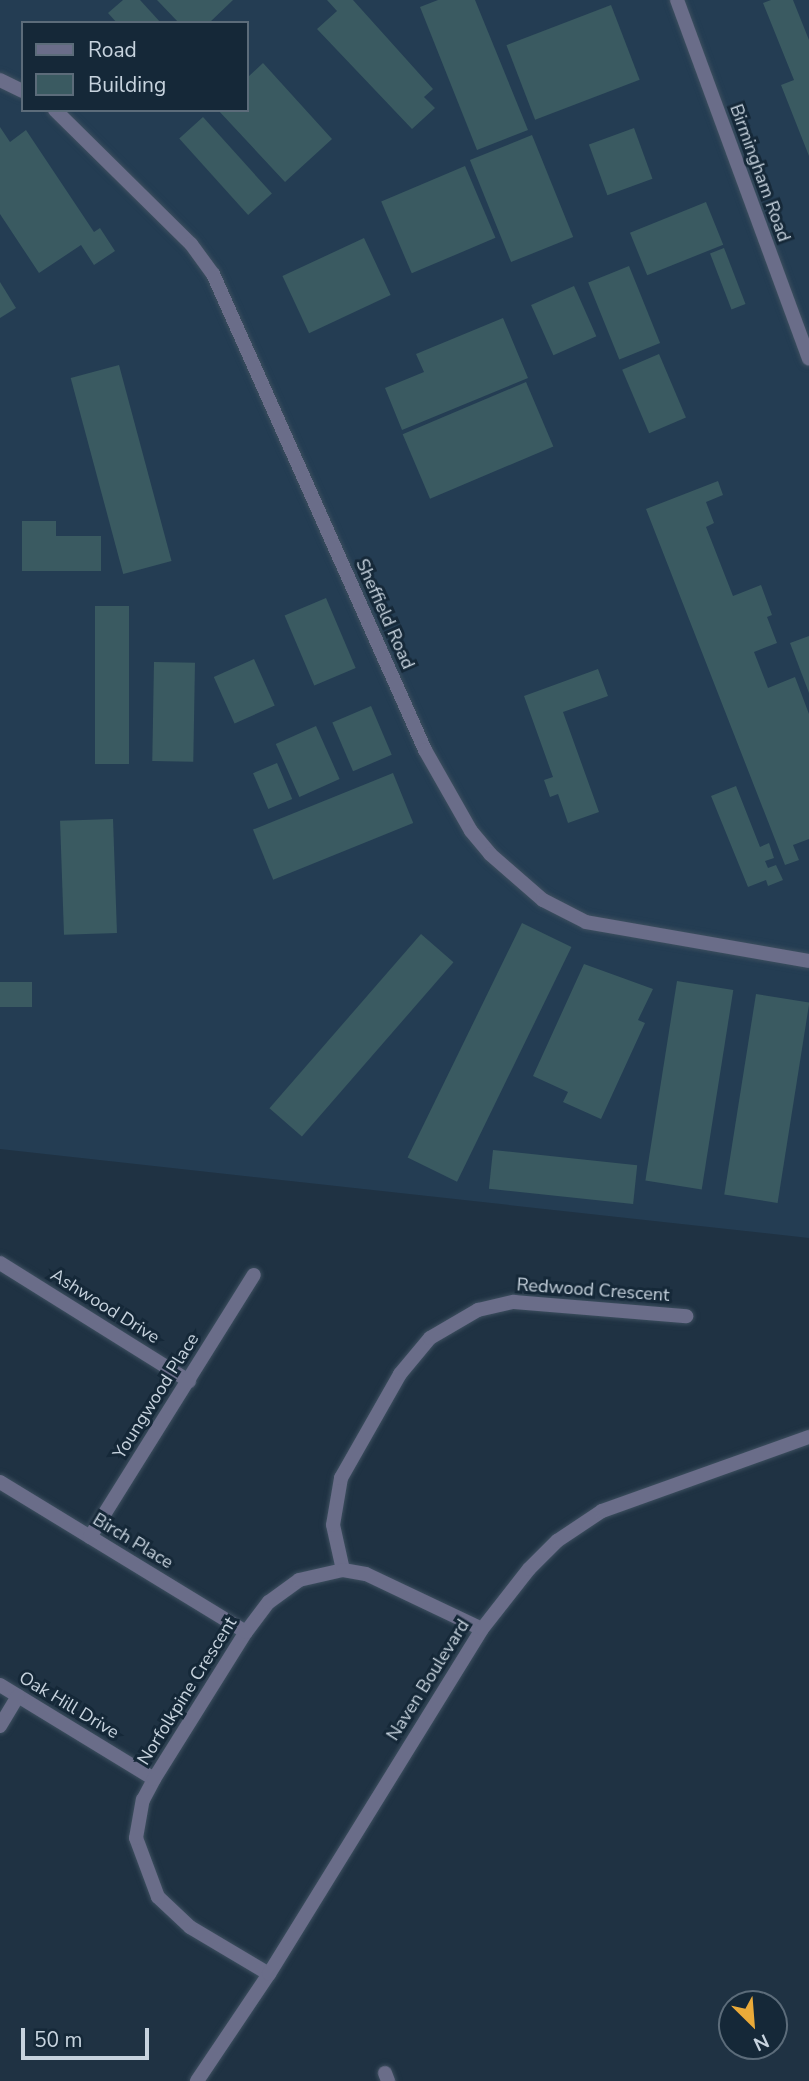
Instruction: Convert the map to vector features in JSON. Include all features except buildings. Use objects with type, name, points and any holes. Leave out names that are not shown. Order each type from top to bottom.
[{"type":"street","name":"Birmingham Road","points":[[677,0],[809,359]]},
{"type":"street","points":[[0,80],[21,90]]},
{"type":"street","name":"Sheffield Road","points":[[57,112],[191,244],[213,274],[425,750],[471,831],[490,854],[543,900],[586,922],[809,961]]},
{"type":"street","name":"Ashwood Drive","points":[[0,1263],[189,1381]]},
{"type":"street","name":"Youngwood Place","points":[[90,1537],[254,1275]]},
{"type":"street","name":"Redwood Crescent","points":[[343,1570],[333,1518],[341,1478],[400,1374],[444,1328],[478,1310],[514,1302],[687,1317]]},
{"type":"street","name":"Naven Boulevard","points":[[197,2081],[269,1974],[482,1629],[529,1569],[579,1524],[632,1497],[809,1437]]},
{"type":"street","name":"Birch Place","points":[[0,1482],[246,1632]]},
{"type":"street","name":"Norfolkpine Crescent","points":[[269,1974],[190,1927],[158,1897],[136,1838],[143,1800],[154,1779],[246,1632],[283,1590],[314,1574],[343,1570],[390,1583],[482,1629]]},
{"type":"street","name":"Oak Hill Drive","points":[[0,1685],[154,1779]]},
{"type":"street","points":[[0,1726],[18,1696]]},
{"type":"shaded area","points":[[0,0],[809,0],[809,1238],[0,1149]]}]
